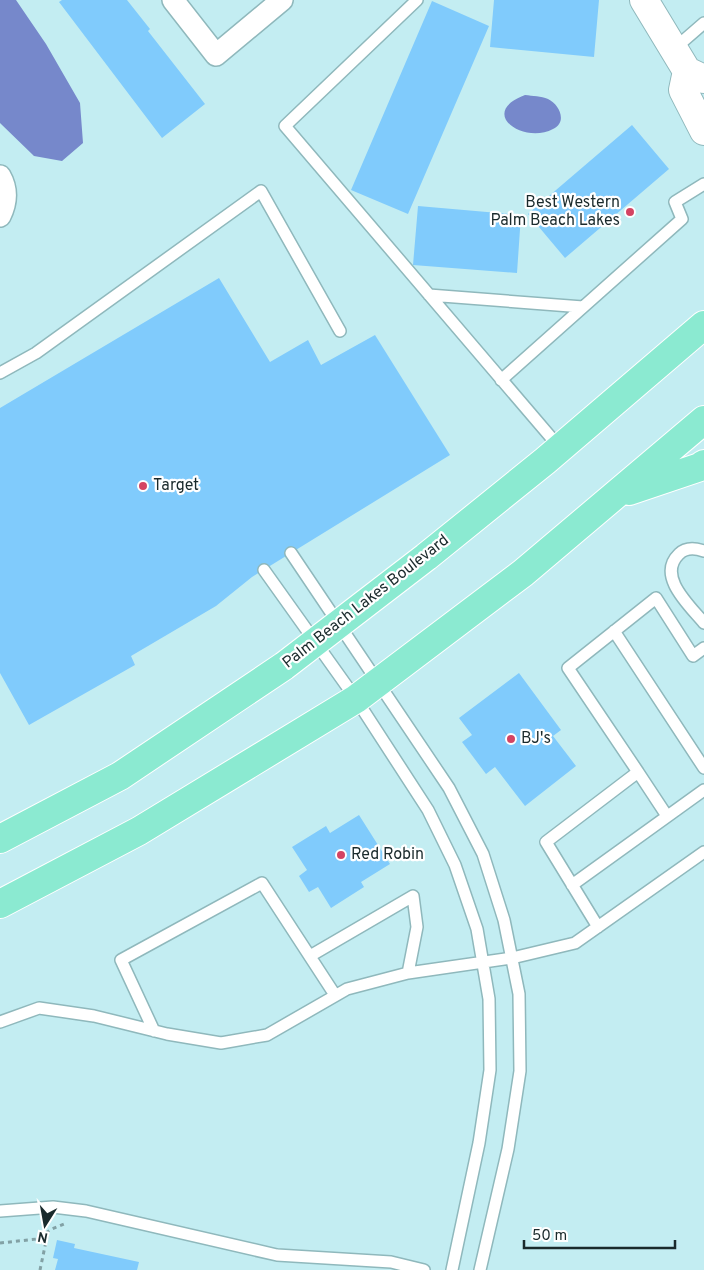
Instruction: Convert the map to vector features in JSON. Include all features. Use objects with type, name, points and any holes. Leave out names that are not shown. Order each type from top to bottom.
[{"type":"main road","name":"Palm Beach Lakes Boulevard","points":[[0,839],[120,776],[284,666],[426,557],[560,448],[704,325]]},
{"type":"main road","points":[[0,904],[140,831],[356,699],[523,573],[704,420]]},
{"type":"main road","points":[[614,497],[704,464]]},
{"type":"street","points":[[182,4],[216,55],[282,0]]},
{"type":"street","points":[[644,0],[688,66],[682,90],[704,131]]},
{"type":"street","points":[[0,176],[4,183],[6,194],[5,206],[0,216]]},
{"type":"lane","points":[[417,0],[285,126],[560,448]]},
{"type":"lane","points":[[688,66],[704,23]]},
{"type":"lane","points":[[502,380],[682,219],[675,202],[704,184]]},
{"type":"lane","points":[[0,374],[36,353],[261,190],[340,331]]},
{"type":"lane","points":[[429,295],[583,307]]},
{"type":"lane","points":[[704,551],[694,548],[683,551],[675,558],[671,578],[675,588],[704,623]]},
{"type":"lane","points":[[291,553],[450,788],[483,854],[504,920],[519,994],[520,1072],[508,1149],[480,1270]]},
{"type":"lane","points":[[264,570],[356,699],[428,810],[455,865],[477,929],[489,999],[490,1070],[479,1143],[452,1270]]},
{"type":"lane","points":[[667,816],[568,668],[656,598],[693,656],[704,648]]},
{"type":"lane","points":[[614,631],[704,768]]},
{"type":"lane","points":[[598,927],[546,842],[638,772]]},
{"type":"lane","points":[[572,886],[704,790]]},
{"type":"lane","points":[[0,1022],[39,1008],[94,1016],[154,1031],[221,1044],[267,1034],[347,989],[408,973],[512,958],[575,943],[704,852]]},
{"type":"lane","points":[[154,1031],[121,960],[262,883],[335,995]]},
{"type":"lane","points":[[310,956],[413,896],[416,927],[408,973]]},
{"type":"lane","points":[[0,1211],[53,1207],[86,1211],[277,1255],[391,1262],[424,1270]]},
{"type":"path","points":[[0,1243],[36,1239],[64,1224],[73,1225]]},
{"type":"path","points":[[40,1270],[48,1232]]},
{"type":"water","points":[[0,0],[16,0],[46,44],[80,103],[83,143],[62,161],[34,156],[0,123]]},
{"type":"water","points":[[525,95],[543,97],[552,101],[560,113],[561,118],[558,126],[542,133],[530,133],[510,125],[505,118],[505,110],[511,102]]},
{"type":"building","points":[[62,0],[127,0],[150,29],[148,31],[205,104],[162,138],[59,2]]},
{"type":"building","points":[[494,0],[599,0],[594,57],[490,47]]},
{"type":"building","points":[[432,1],[489,26],[408,214],[351,190]]},
{"type":"building","points":[[632,125],[669,169],[565,258],[528,214]]},
{"type":"building","points":[[418,206],[521,215],[517,273],[413,265]]},
{"type":"building","points":[[219,278],[270,362],[308,340],[321,365],[375,335],[450,455],[252,577],[216,606],[131,656],[135,665],[29,725],[0,673],[0,408]]},
{"type":"building","name":"BJ's","points":[[519,673],[561,730],[553,736],[576,766],[525,806],[495,767],[486,774],[462,742],[472,735],[459,718]]},
{"type":"building","name":"Red Robin","points":[[359,815],[390,864],[361,882],[364,887],[331,908],[318,887],[309,892],[299,876],[307,870],[292,847],[326,826],[330,833]]},
{"type":"building","points":[[57,1240],[75,1244],[74,1248],[139,1262],[137,1270],[55,1270],[58,1259],[53,1258]]},
{"type":"place","name":"Best Western Palm Beach Lakes","points":[[630,212]]},
{"type":"place","name":"Target","points":[[143,486]]},
{"type":"place","name":"BJ's","points":[[511,739]]},
{"type":"place","name":"Red Robin","points":[[341,855]]}]
